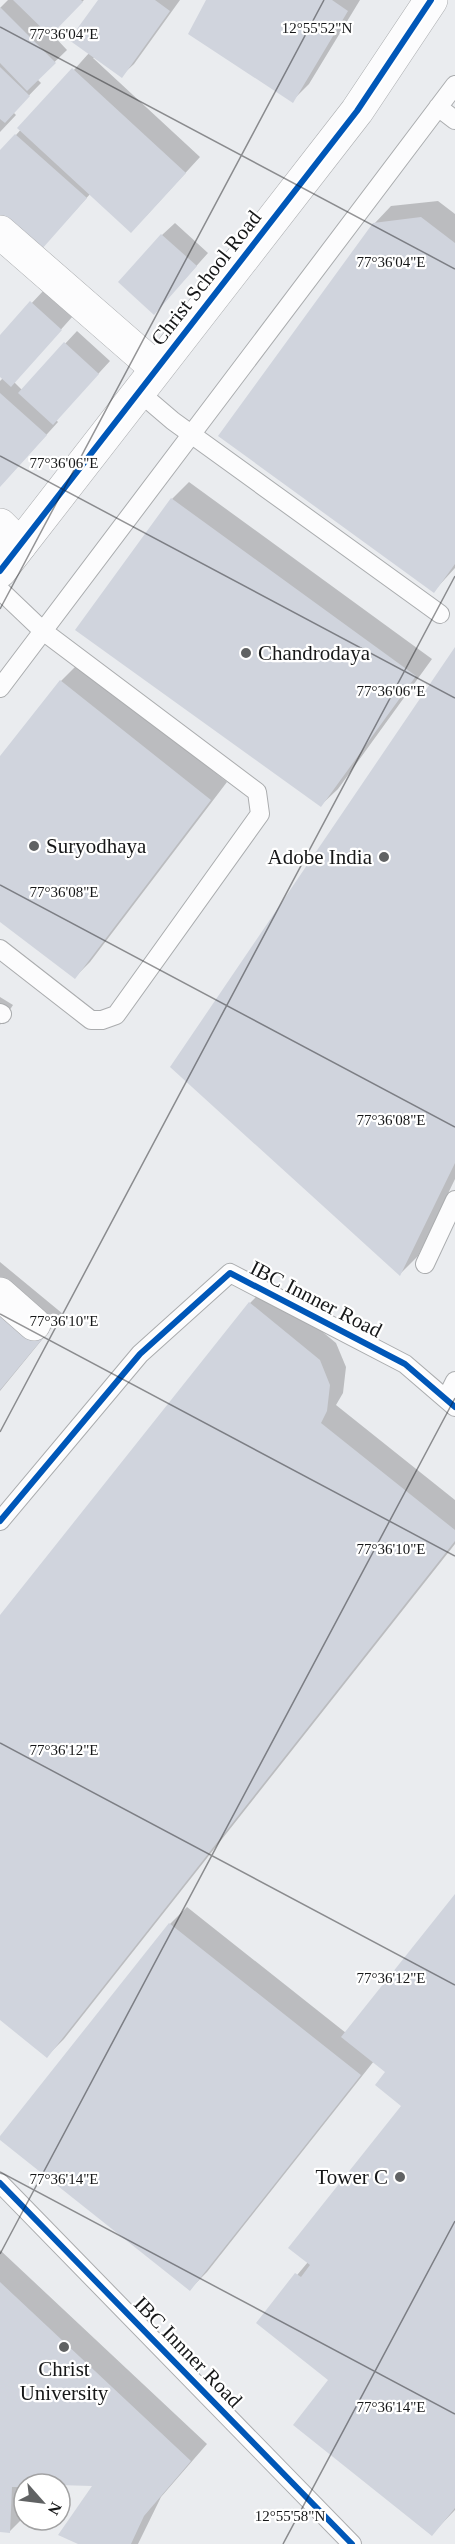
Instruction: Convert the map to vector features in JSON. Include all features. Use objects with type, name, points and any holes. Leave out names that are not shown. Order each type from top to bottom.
[{"type":"street","name":"Christ School Road","points":[[0,571],[10,535],[148,380],[357,111],[431,0]]},
{"type":"street","points":[[0,232],[148,380]]},
{"type":"street","points":[[0,1294],[34,1324]]},
{"type":"lane","points":[[0,688],[455,85]]},
{"type":"lane","points":[[438,107],[455,120]]},
{"type":"lane","points":[[148,380],[192,433],[440,614]]},
{"type":"lane","points":[[0,590],[43,631],[257,792],[260,801],[260,814],[116,1015],[102,1020],[91,1020],[0,949]]},
{"type":"lane","points":[[425,1264],[455,1200]]},
{"type":"lane","name":"IBC Innner Road","points":[[0,1521],[140,1354],[230,1273],[405,1364],[450,1403]]},
{"type":"lane","points":[[450,1403],[455,1381]]},
{"type":"lane","name":"IBC Innner Road","points":[[0,2183],[352,2544]]},
{"type":"building","points":[[13,0],[81,0],[83,2],[50,36]]},
{"type":"building","points":[[98,0],[155,0],[170,11],[122,78],[69,40]]},
{"type":"building","points":[[206,0],[332,0],[348,11],[293,103],[188,34]]},
{"type":"building","points":[[0,7],[56,63],[27,91],[0,63]]},
{"type":"building","points":[[0,67],[30,96],[5,123],[0,119]]},
{"type":"building","points":[[72,68],[186,173],[131,233],[17,128]]},
{"type":"building","points":[[15,134],[87,198],[34,258],[0,227],[0,150]]},
{"type":"building","points":[[421,217],[455,243],[455,564],[434,593],[218,436],[373,223]]},
{"type":"building","points":[[161,234],[197,266],[154,315],[118,282]]},
{"type":"building","points":[[30,301],[62,330],[11,387],[0,377],[0,335]]},
{"type":"building","points":[[64,342],[99,374],[53,425],[18,393]]},
{"type":"building","points":[[0,393],[47,435],[0,487]]},
{"type":"building","name":"Chandrodaya","points":[[171,498],[416,676],[321,807],[75,630]]},
{"type":"building","name":"Adobe India","points":[[455,647],[455,1163],[400,1276],[170,1067]]},
{"type":"building","points":[[60,680],[211,800],[75,979],[0,922],[0,756]]},
{"type":"building","points":[[0,1292],[48,1332],[0,1390]]},
{"type":"building","points":[[249,1302],[320,1360],[330,1385],[327,1411],[321,1423],[455,1530],[455,1541],[47,2058],[0,2020],[0,1615]]},
{"type":"building","name":"Tower C","points":[[455,1894],[455,2508],[432,2536],[293,2425],[328,2380],[256,2323],[295,2273],[301,2277],[310,2265],[288,2248],[401,2106],[375,2085],[385,2072],[341,2037]]},
{"type":"building","points":[[169,1923],[361,2075],[190,2291],[0,2140],[0,2136]]},
{"type":"building","points":[[0,2282],[191,2461],[144,2516],[131,2544],[78,2544],[58,2535],[60,2532],[72,2532],[72,2515],[92,2486],[72,2485],[72,2472],[12,2472],[10,2533],[0,2532]]},
{"type":"cycle path","points":[[0,571],[357,111],[431,0]]},
{"type":"cycle path","points":[[0,1521],[140,1354],[230,1273],[405,1364],[455,1407]]},
{"type":"cycle path","points":[[0,2183],[352,2544]]},
{"type":"place","name":"Chandrodaya","points":[[246,653]]},
{"type":"place","name":"Suryodhaya","points":[[34,846]]},
{"type":"place","name":"Adobe India","points":[[384,857]]},
{"type":"place","name":"Tower C","points":[[400,2177]]},
{"type":"place","name":"Christ University","points":[[64,2347]]}]
